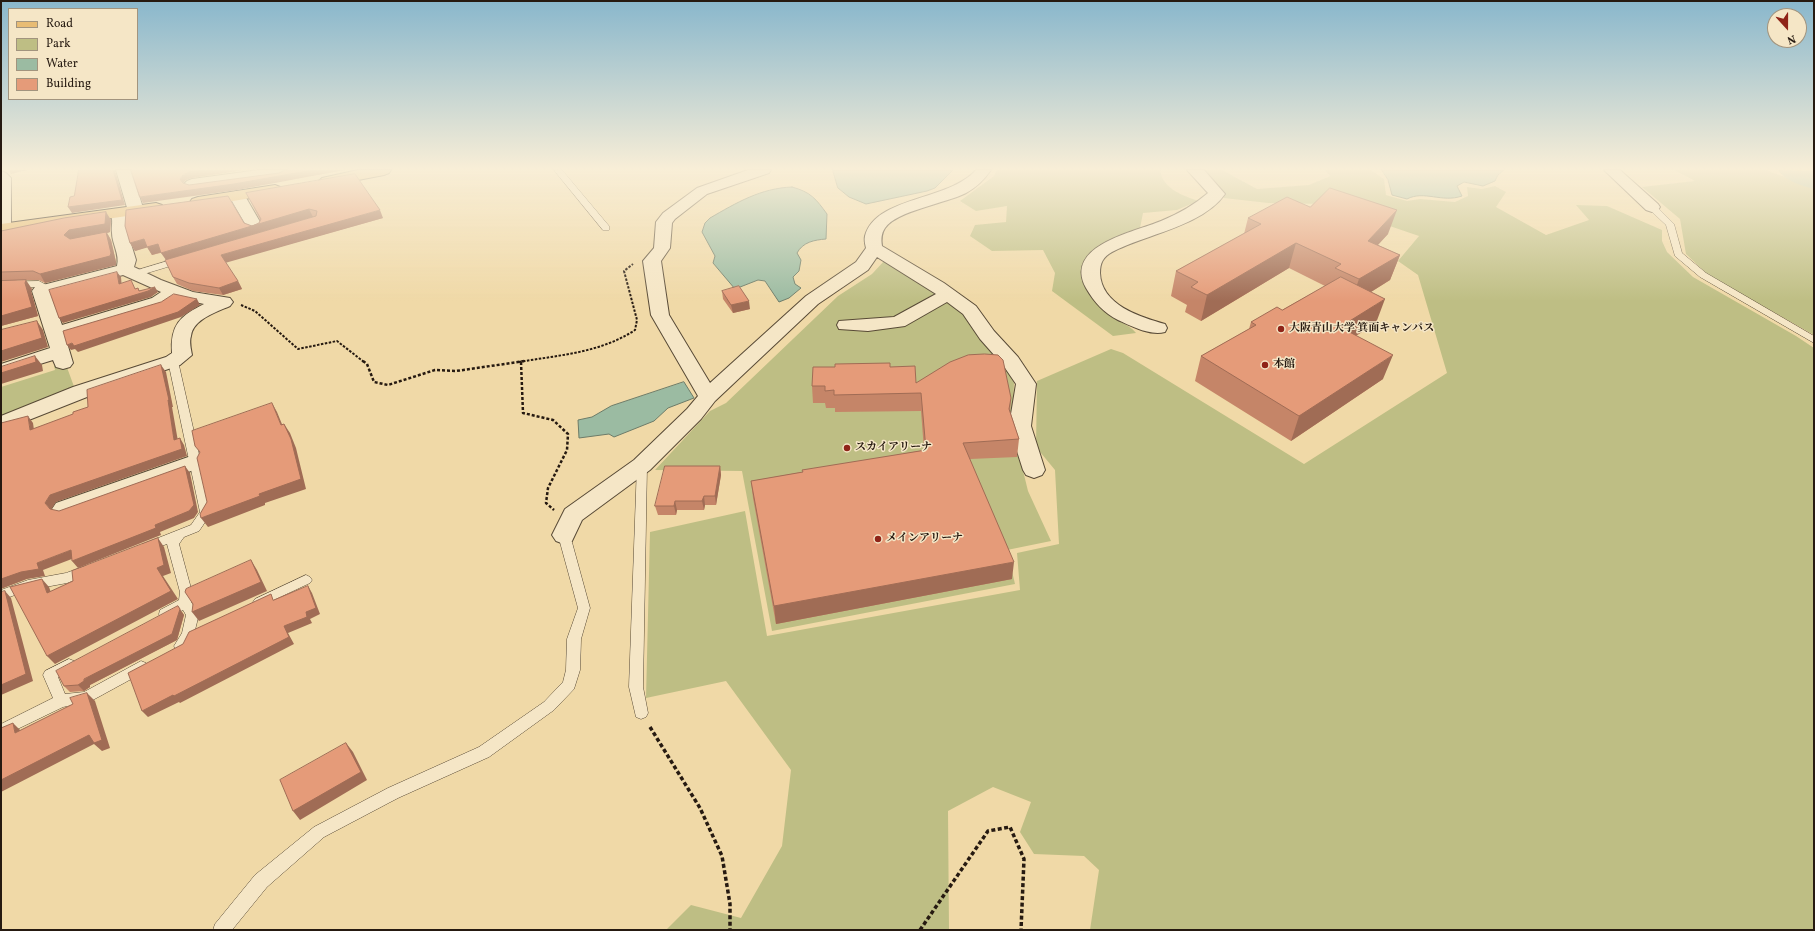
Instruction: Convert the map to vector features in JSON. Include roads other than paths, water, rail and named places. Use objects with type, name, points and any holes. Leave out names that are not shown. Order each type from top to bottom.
[{"type":"main road","points":[[2,229],[121,213]]},
{"type":"street","points":[[2,213],[2,229]]},
{"type":"street","points":[[247,213],[255,227]]},
{"type":"street","points":[[672,213],[664,222],[662,248],[652,261],[660,315],[708,396]]},
{"type":"street","points":[[564,535],[573,515],[642,465],[694,414],[708,396],[812,300],[862,266],[874,248],[873,235],[881,221],[894,213]]},
{"type":"street","points":[[1158,328],[1134,321],[1112,309],[1097,292],[1091,278],[1092,264],[1102,251],[1192,213]]},
{"type":"street","points":[[118,214],[121,218],[116,234],[127,260],[129,272]]},
{"type":"street","points":[[874,248],[948,294],[970,310],[987,335],[1011,361],[1026,384],[1020,426],[1034,470]]},
{"type":"street","points":[[1,370],[62,357],[47,326],[41,292],[50,289],[129,272],[190,297],[224,302],[194,316],[185,327],[181,336],[182,355],[173,361],[87,390],[1,424]]},
{"type":"street","points":[[47,326],[158,302],[175,292]]},
{"type":"street","points":[[858,325],[898,322],[948,294]]},
{"type":"street","points":[[64,509],[194,462]]},
{"type":"lane","points":[[594,213],[606,228]]},
{"type":"lane","points":[[1659,213],[1670,224],[1678,254],[1703,276],[1814,340]]},
{"type":"lane","points":[[129,272],[187,259]]},
{"type":"lane","points":[[1,285],[39,284],[50,289]]},
{"type":"lane","points":[[137,551],[194,528],[206,512],[173,361]]},
{"type":"lane","points":[[641,713],[636,687],[642,465]]},
{"type":"lane","points":[[169,653],[182,645],[188,634],[193,614],[186,603],[186,592],[173,544],[180,534]]},
{"type":"lane","points":[[221,930],[261,881],[319,832],[393,794],[484,752],[549,706],[569,684],[573,670],[574,639],[584,608],[564,535]]},
{"type":"lane","points":[[1,595],[28,585],[67,578],[95,567]]},
{"type":"lane","points":[[250,606],[306,580]]},
{"type":"lane","points":[[152,621],[186,603]]},
{"type":"lane","points":[[188,634],[202,627]]},
{"type":"lane","points":[[1,731],[61,701],[86,697],[155,660]]},
{"type":"lane","points":[[61,701],[50,676],[77,661]]},
{"type":"water","points":[[718,213],[827,213],[826,239],[809,242],[799,249],[797,253],[801,260],[799,271],[793,277],[795,284],[801,288],[789,298],[779,302],[765,281],[758,280],[735,289],[713,263],[715,256],[702,232],[705,223]]},
{"type":"water","points":[[684,382],[694,398],[668,408],[654,421],[614,437],[609,434],[579,438],[578,420],[592,417],[611,406]]},
{"type":"place","name":"大阪青山大学 箕面キャンパス","points":[[1281,329]]},
{"type":"place","name":"本館","points":[[1265,365]]},
{"type":"place","name":"スカイアリーナ","points":[[847,448]]},
{"type":"place","name":"メインアリーナ","points":[[878,539]]}]
